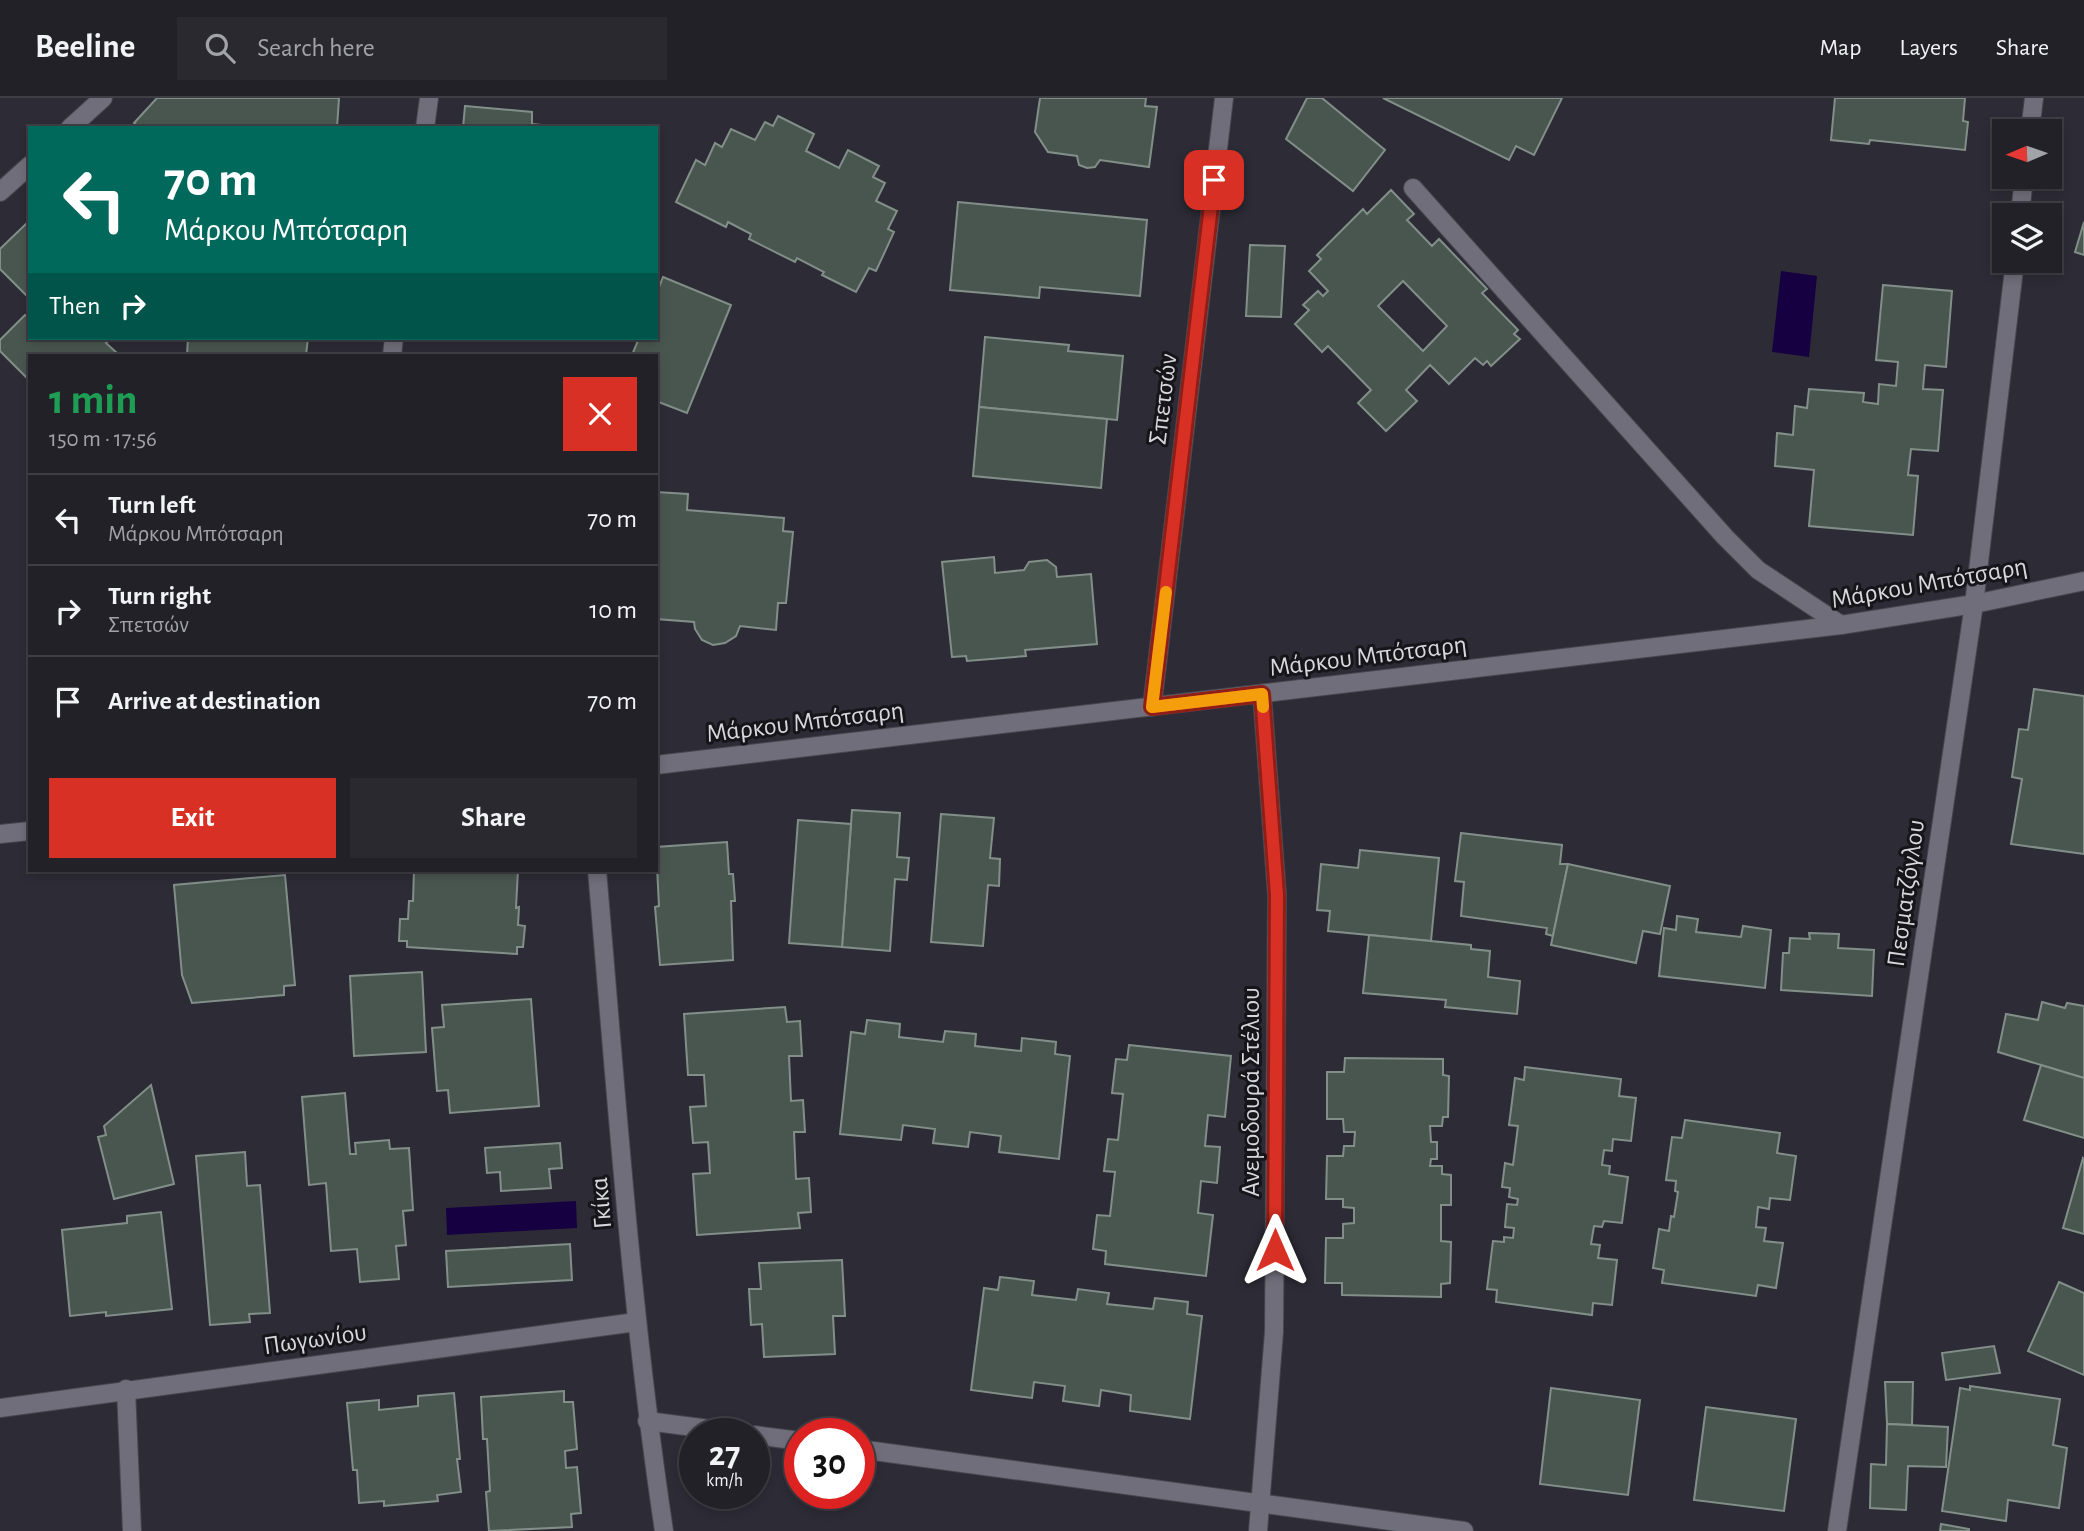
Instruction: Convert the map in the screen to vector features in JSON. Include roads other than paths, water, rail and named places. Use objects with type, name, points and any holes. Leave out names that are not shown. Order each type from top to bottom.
[{"type":"street","points":[[72,126],[103,98]]},
{"type":"street","points":[[425,126],[429,98]]},
{"type":"street","name":"Σπετσών","points":[[1152,707],[1224,98]]},
{"type":"street","points":[[2031,119],[2034,98]]},
{"type":"street","points":[[0,192],[28,167]]},
{"type":"street","points":[[1413,188],[1733,546],[1758,570],[1841,625]]},
{"type":"street","name":"Πεσματζόγλου","points":[[1837,1531],[1974,604],[2014,273]]},
{"type":"street","name":"Μάρκου Μπότσαρη","points":[[658,765],[1841,625],[1974,604],[2084,581]]},
{"type":"street","name":"Ανεμοδουρά Στέλιου","points":[[1258,1531],[1274,1332],[1277,895],[1262,694]]},
{"type":"street","points":[[0,834],[28,831]]},
{"type":"street","name":"Γκίκα","points":[[597,872],[636,1322],[647,1421],[664,1531]]},
{"type":"street","name":"Πωγωνίου","points":[[0,1408],[636,1322]]},
{"type":"street","points":[[126,1390],[132,1531]]},
{"type":"street","points":[[647,1421],[679,1425]]},
{"type":"street","points":[[875,1451],[1464,1531]]}]
